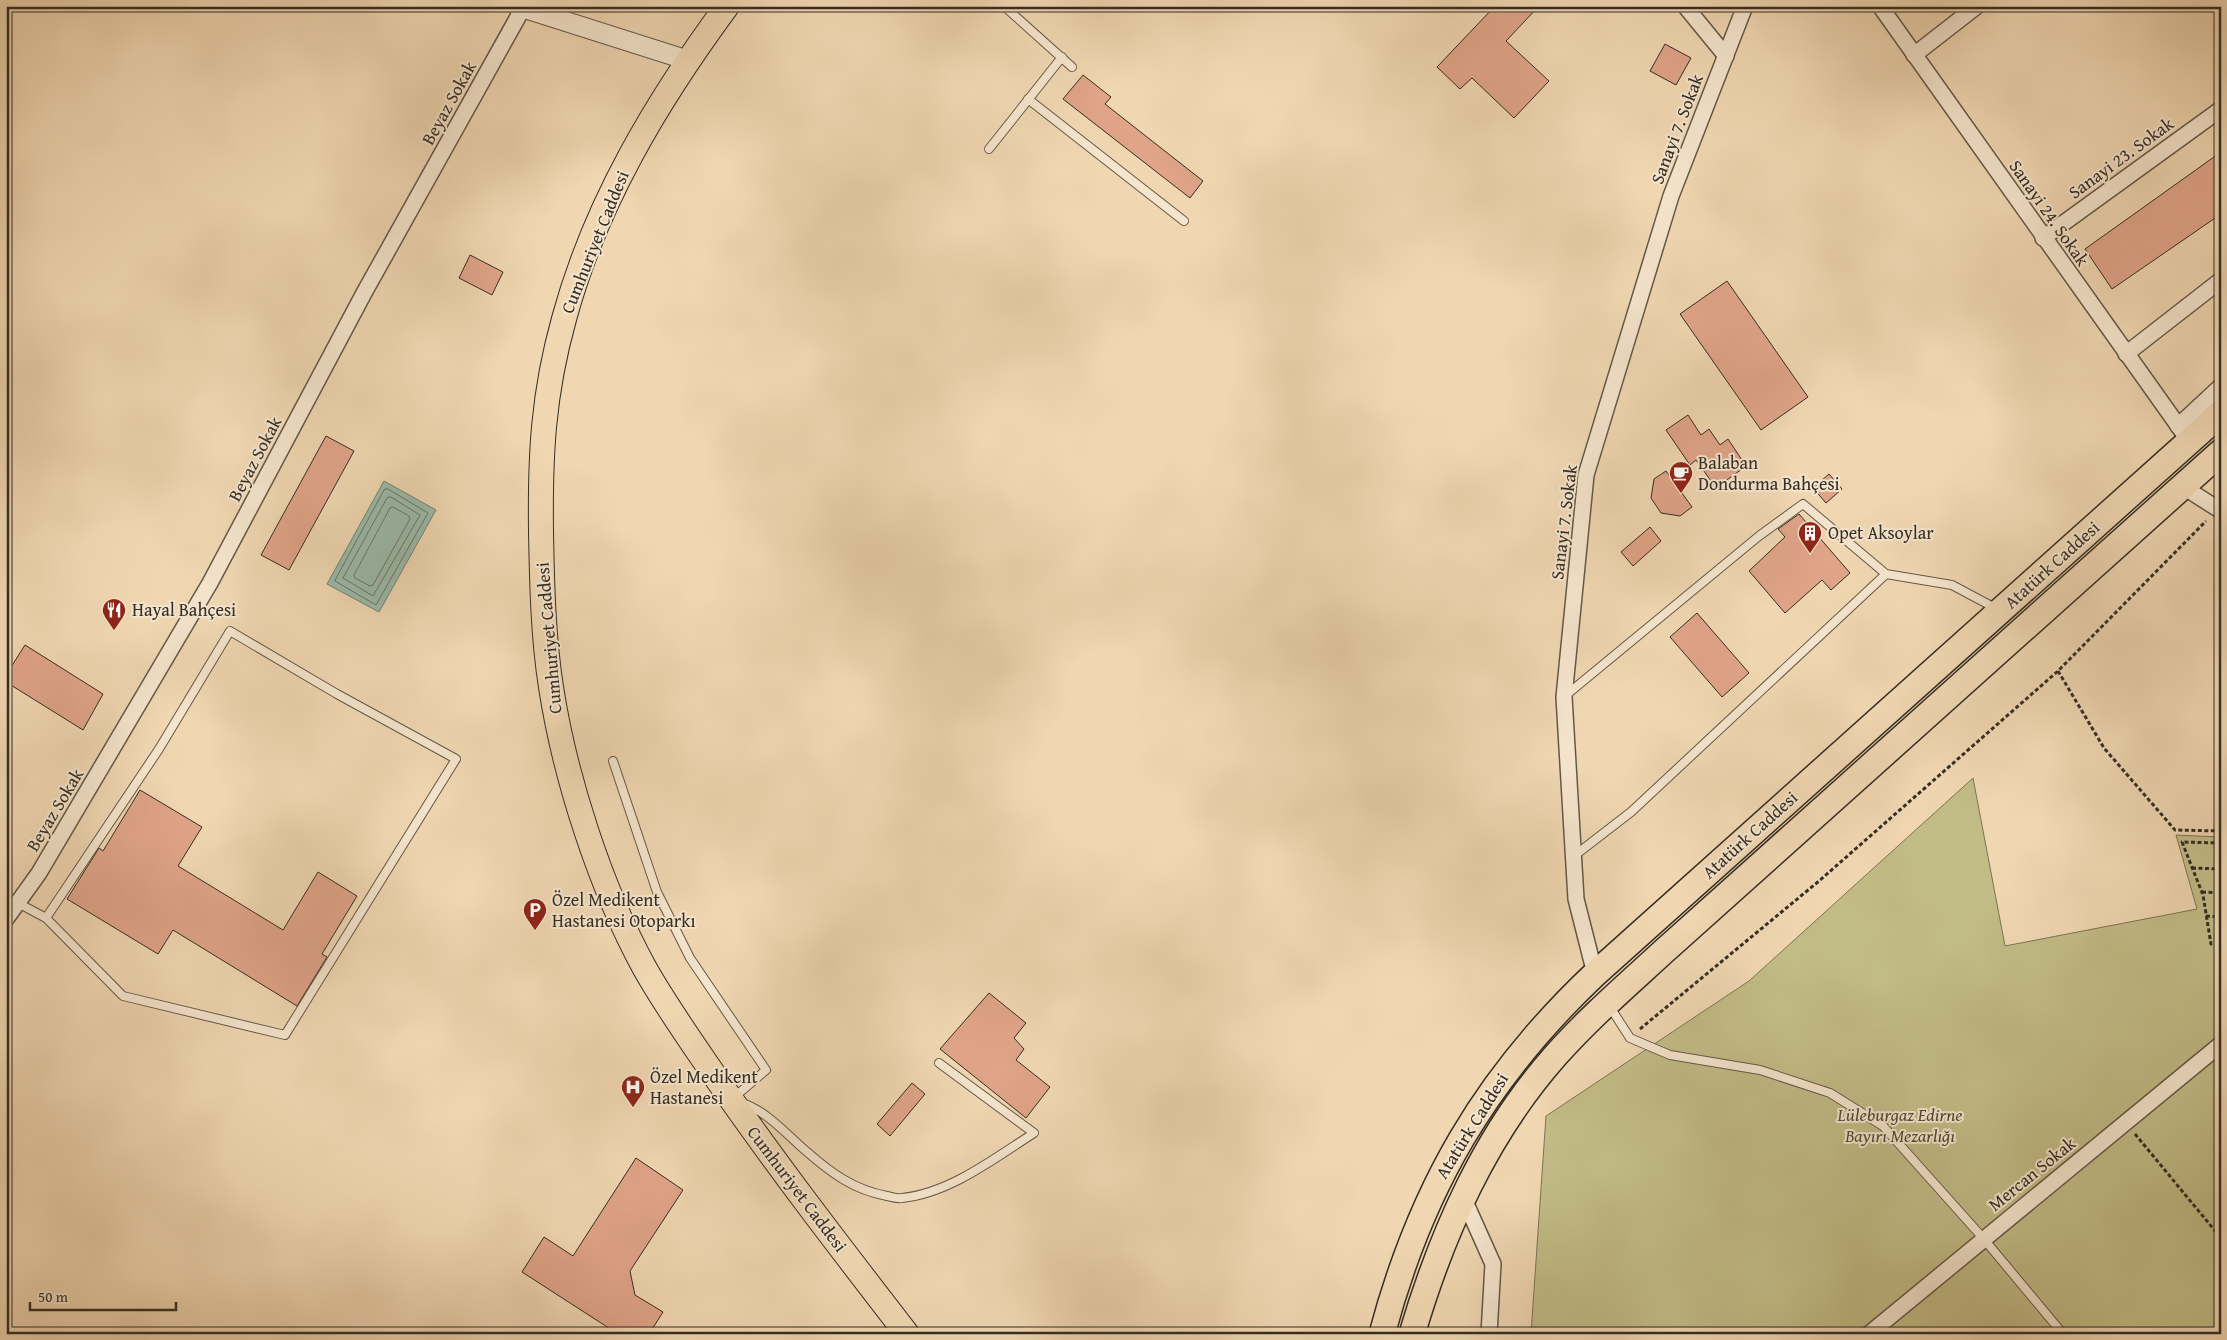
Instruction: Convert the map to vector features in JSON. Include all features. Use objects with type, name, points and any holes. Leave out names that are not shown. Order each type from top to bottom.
[{"type":"highway","name":"Atatürk Caddesi","points":[[1382,1334],[1415,1232],[1445,1165],[1463,1133],[1513,1062],[1539,1030],[1595,974],[2001,611],[2183,434],[2221,413]]},
{"type":"highway","name":"Atatürk Caddesi","points":[[1412,1334],[1435,1262],[1463,1197],[1482,1159],[1527,1090],[1555,1056],[1607,1003],[2221,452]]},
{"type":"main road","name":"Cumhuriyet Caddesi","points":[[727,6],[687,60],[646,125],[619,177],[577,276],[564,318],[552,366],[543,420],[540,464],[542,581],[550,681],[557,724],[592,845],[644,968],[731,1100],[906,1334]]},
{"type":"street","points":[[1685,6],[1726,56]]},
{"type":"street","name":"Sanayi 7. Sokak","points":[[1595,974],[1576,900],[1564,697],[1586,475],[1671,196],[1745,6]]},
{"type":"street","name":"Sanayi 24. Sokak","points":[[1880,6],[2183,434]]},
{"type":"street","points":[[1914,55],[1977,6]]},
{"type":"street","points":[[520,7],[687,60]]},
{"type":"street","name":"Beyaz Sokak","points":[[6,919],[39,873],[210,583],[364,293],[520,7]]},
{"type":"street","name":"Sanayi 23. Sokak","points":[[2043,238],[2221,109]]},
{"type":"street","points":[[2126,354],[2221,280]]},
{"type":"street","points":[[2183,434],[2221,386]]},
{"type":"street","points":[[2182,486],[2219,508]]},
{"type":"street","name":"Mercan Sokak","points":[[1869,1334],[1983,1238],[2221,1044]]},
{"type":"street","points":[[1463,1197],[1493,1264],[1489,1334]]},
{"type":"lane","points":[[1004,6],[1072,67]]},
{"type":"lane","points":[[988,149],[1062,57]]},
{"type":"lane","points":[[1028,99],[1184,221]]},
{"type":"lane","points":[[1564,697],[1759,536],[1803,504],[1886,574],[1952,585],[2001,611]]},
{"type":"lane","points":[[1573,856],[1631,812],[1886,574]]},
{"type":"lane","points":[[18,903],[46,918],[122,996],[285,1035],[456,759],[338,694],[230,631],[159,749],[46,918]]},
{"type":"lane","points":[[613,761],[657,892],[690,958],[766,1070],[731,1100]]},
{"type":"lane","points":[[1607,1003],[1630,1038],[1670,1055],[1760,1070],[1830,1093],[1883,1126],[1983,1238],[2063,1334]]},
{"type":"lane","points":[[731,1100],[750,1106],[836,1175],[857,1188],[901,1199],[938,1189],[983,1166],[1034,1133],[939,1063]]},
{"type":"path","points":[[1630,1038],[1819,881],[2058,671],[2219,508]]},
{"type":"path","points":[[2058,671],[2104,748],[2175,830],[2221,831]]},
{"type":"path","points":[[2221,843],[2182,842],[2202,892],[2211,944],[2221,944]]},
{"type":"path","points":[[2192,868],[2221,869]]},
{"type":"path","points":[[2202,892],[2221,893]]},
{"type":"path","points":[[2206,916],[2221,917]]},
{"type":"path","points":[[2125,1122],[2221,1238]]},
{"type":"green space","name":"Lüleburgaz Edirne Bayırı Mezarlığı","points":[[1973,778],[2005,946],[2197,909],[2176,835],[2221,837],[2221,1334],[1531,1334],[1546,1116],[1749,981]]},
{"type":"water","points":[[384,481],[436,510],[379,612],[327,584]]},
{"type":"building","points":[[1495,6],[1539,6],[1506,41],[1549,81],[1514,118],[1472,78],[1460,89],[1437,67]]},
{"type":"building","points":[[1665,44],[1691,58],[1676,85],[1650,71]]},
{"type":"building","points":[[1083,75],[1111,97],[1105,104],[1203,181],[1190,198],[1063,99]]},
{"type":"building","points":[[2221,152],[2221,214],[2112,289],[2085,249]]},
{"type":"building","points":[[470,255],[503,272],[492,295],[459,278]]},
{"type":"building","points":[[1727,281],[1808,397],[1761,430],[1680,314]]},
{"type":"building","points":[[1688,415],[1701,435],[1709,429],[1720,445],[1728,439],[1746,466],[1716,488],[1696,460],[1690,465],[1666,430]]},
{"type":"building","points":[[326,436],[354,451],[289,570],[261,555]]},
{"type":"building","points":[[1666,471],[1692,507],[1680,516],[1661,513],[1651,498],[1654,479]]},
{"type":"building","points":[[1829,474],[1842,489],[1826,503],[1813,488]]},
{"type":"building","name":"Opet Aksoylar","points":[[1799,514],[1850,573],[1831,590],[1822,580],[1785,613],[1749,571],[1785,537],[1778,529]]},
{"type":"building","points":[[1650,527],[1661,541],[1633,566],[1621,552]]},
{"type":"building","points":[[1697,613],[1749,673],[1722,697],[1670,637]]},
{"type":"building","points":[[25,645],[103,694],[83,730],[6,682],[6,675]]},
{"type":"building","points":[[140,790],[202,827],[178,866],[283,930],[318,872],[357,896],[322,954],[327,957],[297,1006],[173,930],[158,954],[67,899],[99,848],[103,851]]},
{"type":"building","points":[[989,993],[1026,1023],[1014,1038],[1024,1049],[1016,1060],[1050,1087],[1026,1118],[940,1049]]},
{"type":"building","points":[[912,1083],[925,1094],[890,1136],[877,1124]]},
{"type":"building","name":"Özel Medikent Hastanesi","points":[[636,1158],[683,1190],[630,1271],[635,1295],[663,1312],[649,1334],[618,1334],[522,1272],[544,1237],[573,1256]]},
{"type":"place","name":"Balaban Dondurma Bahçesi","points":[[1681,494]]},
{"type":"place","name":"Opet Aksoylar","points":[[1810,554]]},
{"type":"place","name":"Hayal Bahçesi","points":[[114,631]]},
{"type":"place","name":"Özel Medikent Hastanesi Otoparkı","points":[[535,931]]},
{"type":"place","name":"Özel Medikent Hastanesi","points":[[633,1108]]}]
